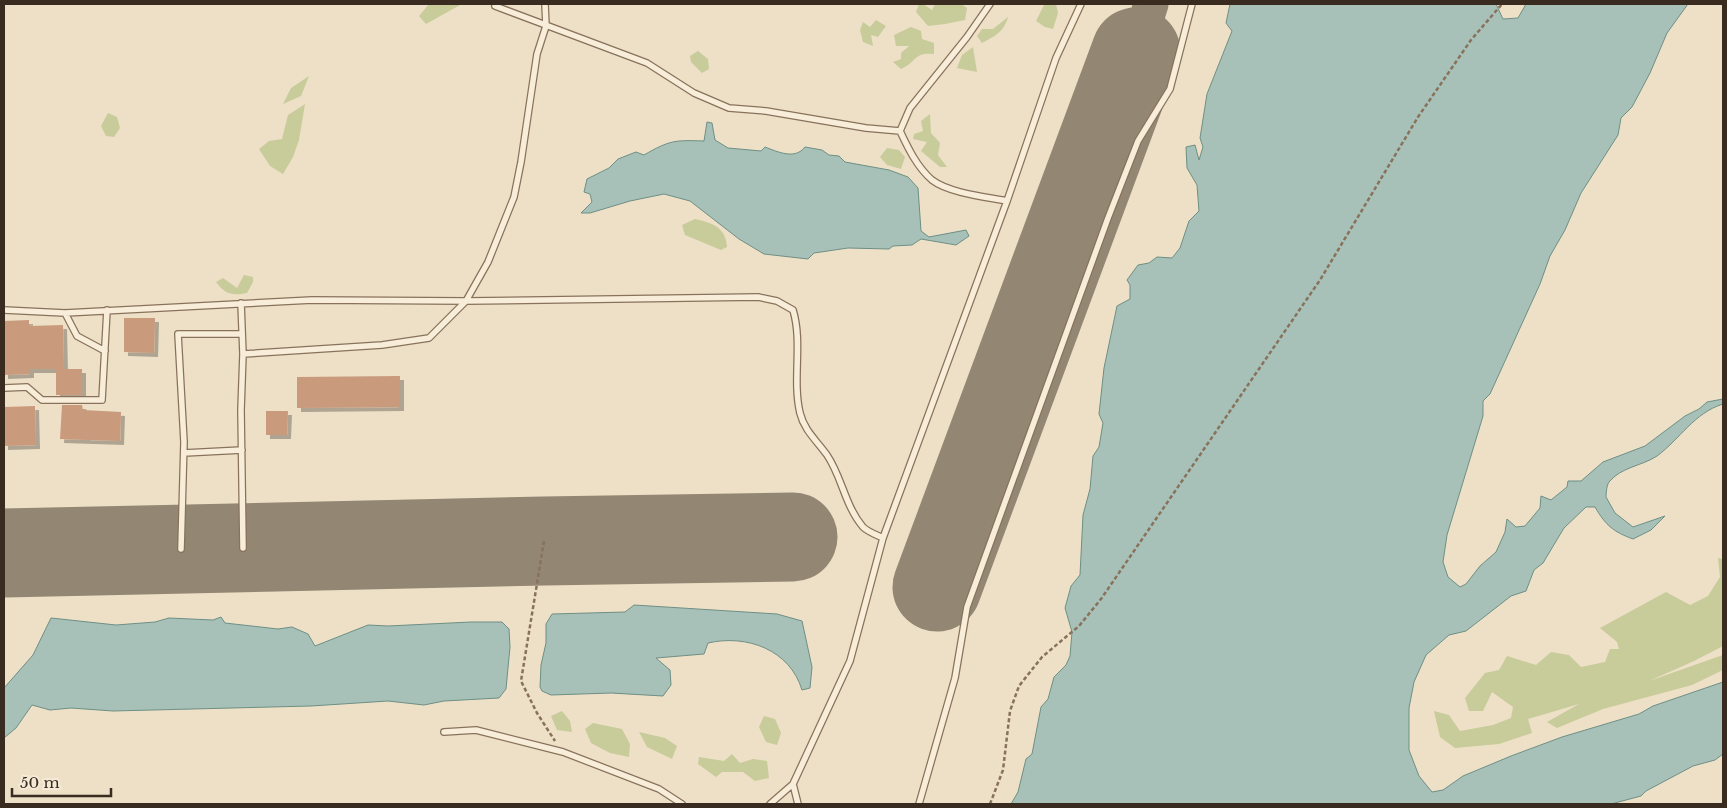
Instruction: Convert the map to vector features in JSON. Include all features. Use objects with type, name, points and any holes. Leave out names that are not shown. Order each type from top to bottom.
[{"type":"lane","points":[[243,354],[382,345],[429,338],[466,301],[488,262],[514,198],[536,54],[546,26],[545,4]]},
{"type":"lane","points":[[900,131],[910,108],[967,38],[990,4]]},
{"type":"lane","points":[[770,804],[793,784],[850,660],[883,538],[1008,201],[1056,58],[1081,4]]},
{"type":"lane","points":[[920,804],[955,678],[967,607],[1108,218],[1138,141],[1170,89],[1192,4]]},
{"type":"lane","points":[[495,6],[646,63],[694,93],[729,108],[766,111],[866,128],[900,131]]},
{"type":"lane","points":[[900,131],[912,155],[933,180],[958,192],[1008,201]]},
{"type":"lane","points":[[4,310],[64,313],[312,300],[466,301],[758,297],[777,301],[793,310],[798,326],[797,382],[800,414],[809,434],[827,455],[838,475],[850,506],[864,528],[883,538]]},
{"type":"lane","points":[[241,303],[243,354],[243,548]]},
{"type":"lane","points":[[4,388],[27,387],[42,400],[102,400],[107,310]]},
{"type":"lane","points":[[64,313],[77,336],[105,351]]},
{"type":"lane","points":[[181,549],[184,453],[178,334],[242,334]]},
{"type":"lane","points":[[184,453],[242,450]]},
{"type":"lane","points":[[444,732],[476,730],[563,752],[659,788],[682,804]]},
{"type":"lane","points":[[793,784],[798,804]]},
{"type":"path","points":[[990,804],[1002,770],[1010,711],[1020,686],[1042,657],[1079,626],[1101,599],[1320,280],[1418,117],[1471,40],[1502,4]]},
{"type":"path","points":[[544,541],[521,681],[537,713],[563,752]]},
{"type":"green space","points":[[429,4],[462,4],[426,24],[419,16]]},
{"type":"green space","points":[[919,4],[923,4],[932,10],[935,4],[961,4],[967,8],[965,20],[928,26],[916,12]]},
{"type":"green space","points":[[1043,4],[1056,4],[1058,13],[1053,29],[1045,27],[1036,21]]},
{"type":"green space","points":[[1008,17],[1001,30],[995,36],[982,43],[977,36],[982,29],[993,29]]},
{"type":"green space","points":[[876,20],[886,26],[878,37],[871,35],[873,46],[863,42],[860,30],[863,22],[870,27]]},
{"type":"green space","points":[[911,27],[921,31],[922,39],[934,43],[934,54],[919,56],[901,69],[893,62],[901,59],[901,53],[909,46],[896,46],[894,35]]},
{"type":"green space","points":[[973,47],[977,72],[957,68],[962,55]]},
{"type":"green space","points":[[698,51],[708,59],[709,69],[702,73],[691,62],[690,56]]},
{"type":"green space","points":[[309,76],[301,96],[283,104],[291,88]]},
{"type":"green space","points":[[305,104],[299,140],[293,157],[283,174],[270,166],[259,149],[269,141],[282,139],[288,115]]},
{"type":"green space","points":[[108,113],[117,117],[120,128],[114,137],[106,136],[101,126]]},
{"type":"green space","points":[[930,114],[931,133],[940,143],[938,155],[947,167],[940,167],[921,151],[927,142],[913,139],[914,134],[923,131],[921,121]]},
{"type":"green space","points":[[887,148],[899,150],[905,157],[901,169],[887,165],[880,157]]},
{"type":"green space","points":[[695,219],[712,224],[721,230],[727,247],[721,250],[685,235],[682,225]]},
{"type":"green space","points":[[244,275],[253,277],[253,282],[247,293],[229,293],[216,282],[223,278],[237,288]]},
{"type":"green space","points":[[1718,558],[1723,559],[1723,646],[1649,681],[1723,655],[1723,670],[1692,685],[1603,709],[1557,728],[1547,722],[1579,704],[1528,719],[1532,733],[1499,744],[1455,748],[1440,737],[1434,711],[1449,715],[1460,731],[1493,725],[1511,718],[1513,707],[1492,692],[1483,711],[1469,711],[1465,698],[1485,673],[1499,670],[1507,656],[1536,665],[1551,652],[1569,655],[1581,667],[1605,662],[1610,649],[1619,649],[1617,642],[1600,628],[1666,592],[1690,605],[1708,596],[1720,577]]},
{"type":"green space","points":[[562,711],[570,721],[572,732],[557,730],[551,716]]},
{"type":"green space","points":[[764,716],[775,719],[781,733],[777,745],[766,742],[759,727]]},
{"type":"green space","points":[[593,723],[622,729],[630,744],[629,757],[610,753],[591,743],[585,729]]},
{"type":"green space","points":[[639,732],[665,738],[677,746],[672,759],[647,747]]},
{"type":"green space","points":[[732,754],[740,763],[753,759],[767,761],[769,778],[755,781],[743,772],[722,772],[716,777],[698,764],[699,757],[724,761]]},
{"type":"water","points":[[1230,4],[1496,4],[1503,19],[1518,18],[1526,4],[1688,4],[1667,33],[1650,73],[1632,107],[1621,118],[1618,135],[1581,193],[1565,230],[1550,256],[1540,284],[1490,394],[1483,401],[1483,416],[1447,535],[1443,562],[1448,577],[1460,587],[1466,584],[1480,566],[1496,552],[1505,532],[1507,519],[1516,527],[1525,526],[1540,508],[1541,496],[1551,500],[1567,487],[1568,481],[1581,481],[1603,462],[1645,446],[1707,402],[1723,399],[1723,404],[1695,420],[1657,456],[1619,473],[1609,482],[1606,497],[1615,513],[1633,527],[1665,516],[1651,530],[1633,539],[1611,528],[1595,507],[1586,507],[1564,528],[1543,563],[1534,570],[1526,591],[1511,596],[1466,631],[1449,635],[1426,655],[1414,682],[1409,708],[1409,750],[1419,776],[1432,792],[1443,790],[1463,776],[1511,756],[1562,737],[1639,714],[1653,706],[1723,682],[1723,754],[1715,760],[1693,766],[1646,791],[1641,796],[1611,804],[1011,804],[1018,792],[1026,759],[1032,754],[1041,707],[1048,699],[1054,677],[1066,665],[1070,656],[1072,632],[1065,608],[1071,586],[1080,575],[1083,515],[1090,489],[1093,456],[1099,447],[1103,423],[1099,414],[1104,368],[1117,306],[1130,299],[1130,285],[1127,280],[1138,265],[1149,263],[1157,257],[1172,258],[1180,248],[1189,221],[1199,211],[1197,185],[1187,168],[1186,147],[1195,145],[1199,160],[1203,147],[1200,138],[1207,94],[1232,31],[1226,23]]},
{"type":"water","points":[[707,122],[712,123],[715,140],[728,148],[761,151],[765,147],[781,153],[791,154],[801,151],[805,147],[822,150],[829,155],[839,156],[845,162],[889,170],[908,177],[918,188],[921,231],[929,237],[966,230],[969,236],[956,245],[921,239],[912,245],[893,246],[889,249],[848,248],[814,253],[808,259],[764,254],[739,239],[690,201],[664,194],[630,201],[590,213],[581,213],[592,202],[590,194],[584,192],[587,179],[609,168],[618,159],[636,152],[644,155],[660,146],[673,142],[704,141]]},
{"type":"water","points":[[634,605],[777,614],[802,621],[812,667],[810,688],[802,690],[796,676],[788,665],[777,655],[765,648],[752,643],[723,641],[708,643],[704,654],[656,658],[670,670],[671,685],[663,696],[611,693],[551,695],[542,691],[540,687],[541,665],[546,643],[546,624],[552,614],[625,612]]},
{"type":"water","points":[[221,617],[225,623],[278,629],[292,627],[308,634],[315,646],[368,625],[502,622],[509,629],[510,647],[506,689],[499,698],[444,701],[424,705],[388,701],[311,706],[113,711],[71,708],[50,710],[32,705],[16,728],[4,738],[4,688],[33,655],[51,618],[116,625],[155,622],[169,618],[213,620]]},
{"type":"building","points":[[124,318],[155,318],[154,353],[124,352]]},
{"type":"building","points":[[29,320],[29,326],[63,325],[64,369],[82,369],[82,395],[56,395],[56,369],[30,369],[30,374],[4,375],[4,321]]},
{"type":"building","points":[[400,376],[400,407],[297,408],[297,377]]},
{"type":"building","points":[[62,405],[82,405],[83,410],[121,412],[120,441],[60,439]]},
{"type":"building","points":[[35,406],[36,445],[4,446],[4,407]]},
{"type":"building","points":[[266,411],[288,411],[287,435],[266,435]]},
{"type":"taxiway","points":[[1136,52],[1151,4]]},
{"type":"runway","points":[[937,587],[1136,52]]},
{"type":"runway","points":[[4,553],[793,537]]}]
